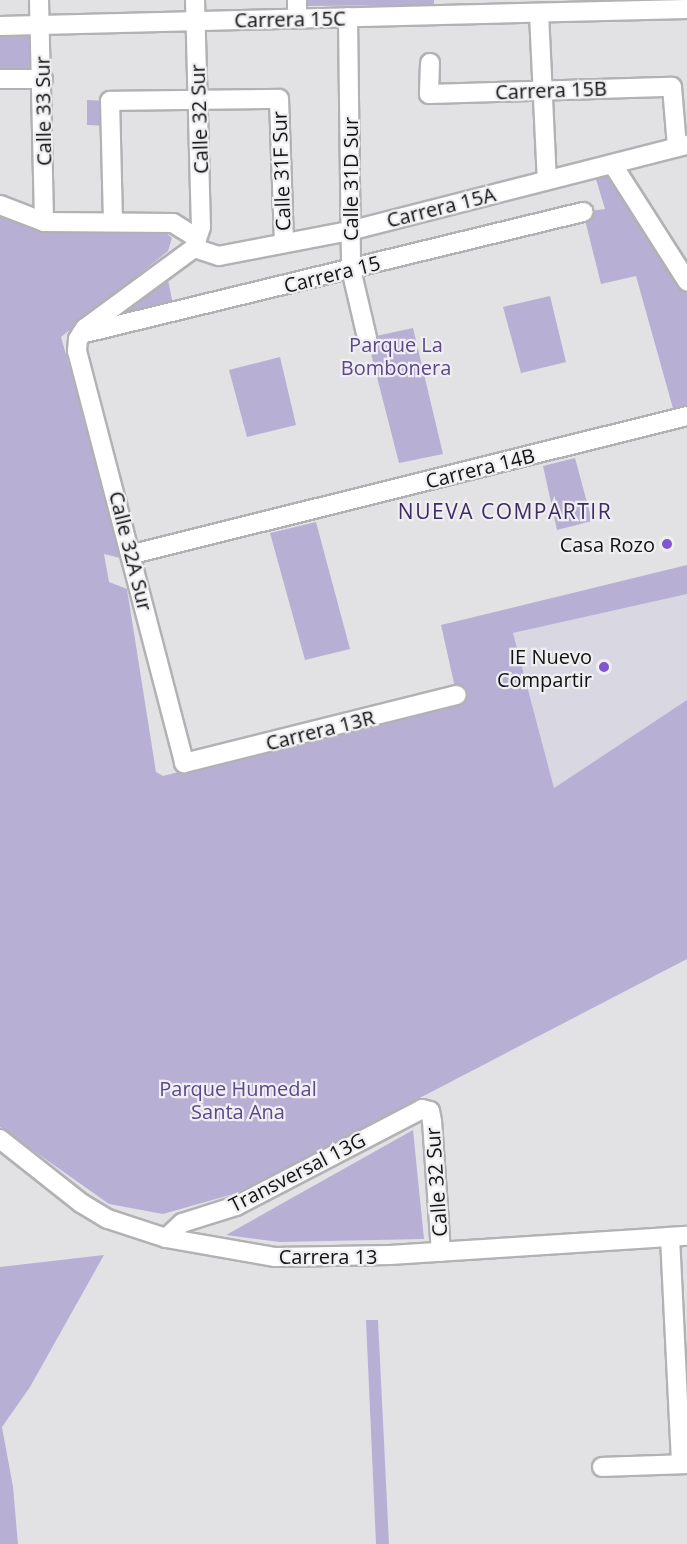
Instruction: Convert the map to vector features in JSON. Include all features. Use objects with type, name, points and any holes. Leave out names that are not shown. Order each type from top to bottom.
[{"type":"street","name":"Calle 33 Sur","points":[[39,0],[43,79],[44,222]]},
{"type":"street","name":"Calle 32 Sur","points":[[195,0],[203,203],[196,243]]},
{"type":"street","points":[[297,0],[297,19]]},
{"type":"street","name":"Carrera 15C","points":[[0,26],[348,17],[442,8],[539,13],[585,6],[687,9]]},
{"type":"street","points":[[539,13],[547,180]]},
{"type":"street","name":"Calle 31D Sur","points":[[348,17],[351,269],[367,338]]},
{"type":"street","name":"Carrera 15B","points":[[430,63],[429,94],[672,87],[682,146]]},
{"type":"street","points":[[0,80],[43,79]]},
{"type":"street","points":[[113,222],[110,100],[198,98]]},
{"type":"street","name":"Calle 31F Sur","points":[[198,98],[279,99],[284,243]]},
{"type":"street","name":"Carrera 15A","points":[[0,205],[44,222],[173,223],[207,255],[219,256],[349,231],[682,146]]},
{"type":"street","points":[[613,165],[687,281]]},
{"type":"street","name":"Carrera 15","points":[[80,337],[583,212]]},
{"type":"street","points":[[80,337],[196,243]]},
{"type":"street","name":"Calle 32A Sur","points":[[80,337],[77,351],[133,554],[184,763]]},
{"type":"street","name":"Carrera 14B","points":[[133,554],[687,416]]},
{"type":"street","name":"Carrera 13R","points":[[184,763],[457,695]]},
{"type":"street","name":"Calle 32 Sur","points":[[430,1111],[441,1252]]},
{"type":"street","name":"Transversal 13G","points":[[166,1238],[182,1223],[236,1206],[411,1113],[430,1111]]},
{"type":"street","name":"Carrera 13","points":[[0,1139],[90,1208],[130,1228],[166,1238],[275,1257],[441,1252],[678,1237]]},
{"type":"street","points":[[210,1214],[215,1247]]},
{"type":"street","points":[[602,1467],[684,1464],[678,1237]]},
{"type":"shaded area","name":"IE Nuevo Compartir","points":[[687,594],[687,700],[554,788],[513,633]]},
{"type":"green space","points":[[304,0],[434,0],[434,5],[305,6]]},
{"type":"green space","points":[[37,35],[37,69],[0,69],[0,36]]},
{"type":"green space","points":[[87,100],[110,101],[111,126],[87,125]]},
{"type":"green space","points":[[608,173],[687,293],[687,408],[674,412],[636,276],[601,284],[583,212],[605,209],[595,176]]},
{"type":"green space","name":"Parque Humedal Santa Ana","points":[[0,215],[46,232],[166,233],[172,238],[168,251],[61,337],[124,559],[104,554],[109,582],[127,589],[156,772],[163,776],[458,701],[441,625],[687,565],[687,594],[513,633],[554,788],[687,700],[687,959],[237,1193],[163,1214],[109,1204],[0,1127]]},
{"type":"green space","points":[[168,280],[175,314],[103,327],[145,296]]},
{"type":"green space","points":[[550,296],[566,362],[521,373],[503,307]]},
{"type":"green space","name":"Parque La Bombonera","points":[[413,328],[443,454],[399,463],[367,338]]},
{"type":"green space","points":[[280,357],[296,425],[247,437],[229,370]]},
{"type":"green space","points":[[575,458],[592,521],[557,530],[543,466]]},
{"type":"green space","points":[[316,522],[350,649],[305,660],[270,533]]},
{"type":"green space","points":[[413,1130],[424,1239],[280,1242],[226,1235]]},
{"type":"green space","points":[[104,1255],[30,1387],[2,1427],[13,1487],[18,1544],[0,1544],[0,1267]]},
{"type":"green space","points":[[366,1320],[378,1320],[389,1544],[376,1544]]},
{"type":"place","name":"Casa Rozo","points":[[667,544]]},
{"type":"place","name":"IE Nuevo Compartir","points":[[604,667]]},
{"type":"district","name":"NUEVA COMPARTIR","points":[[505,511]]}]
